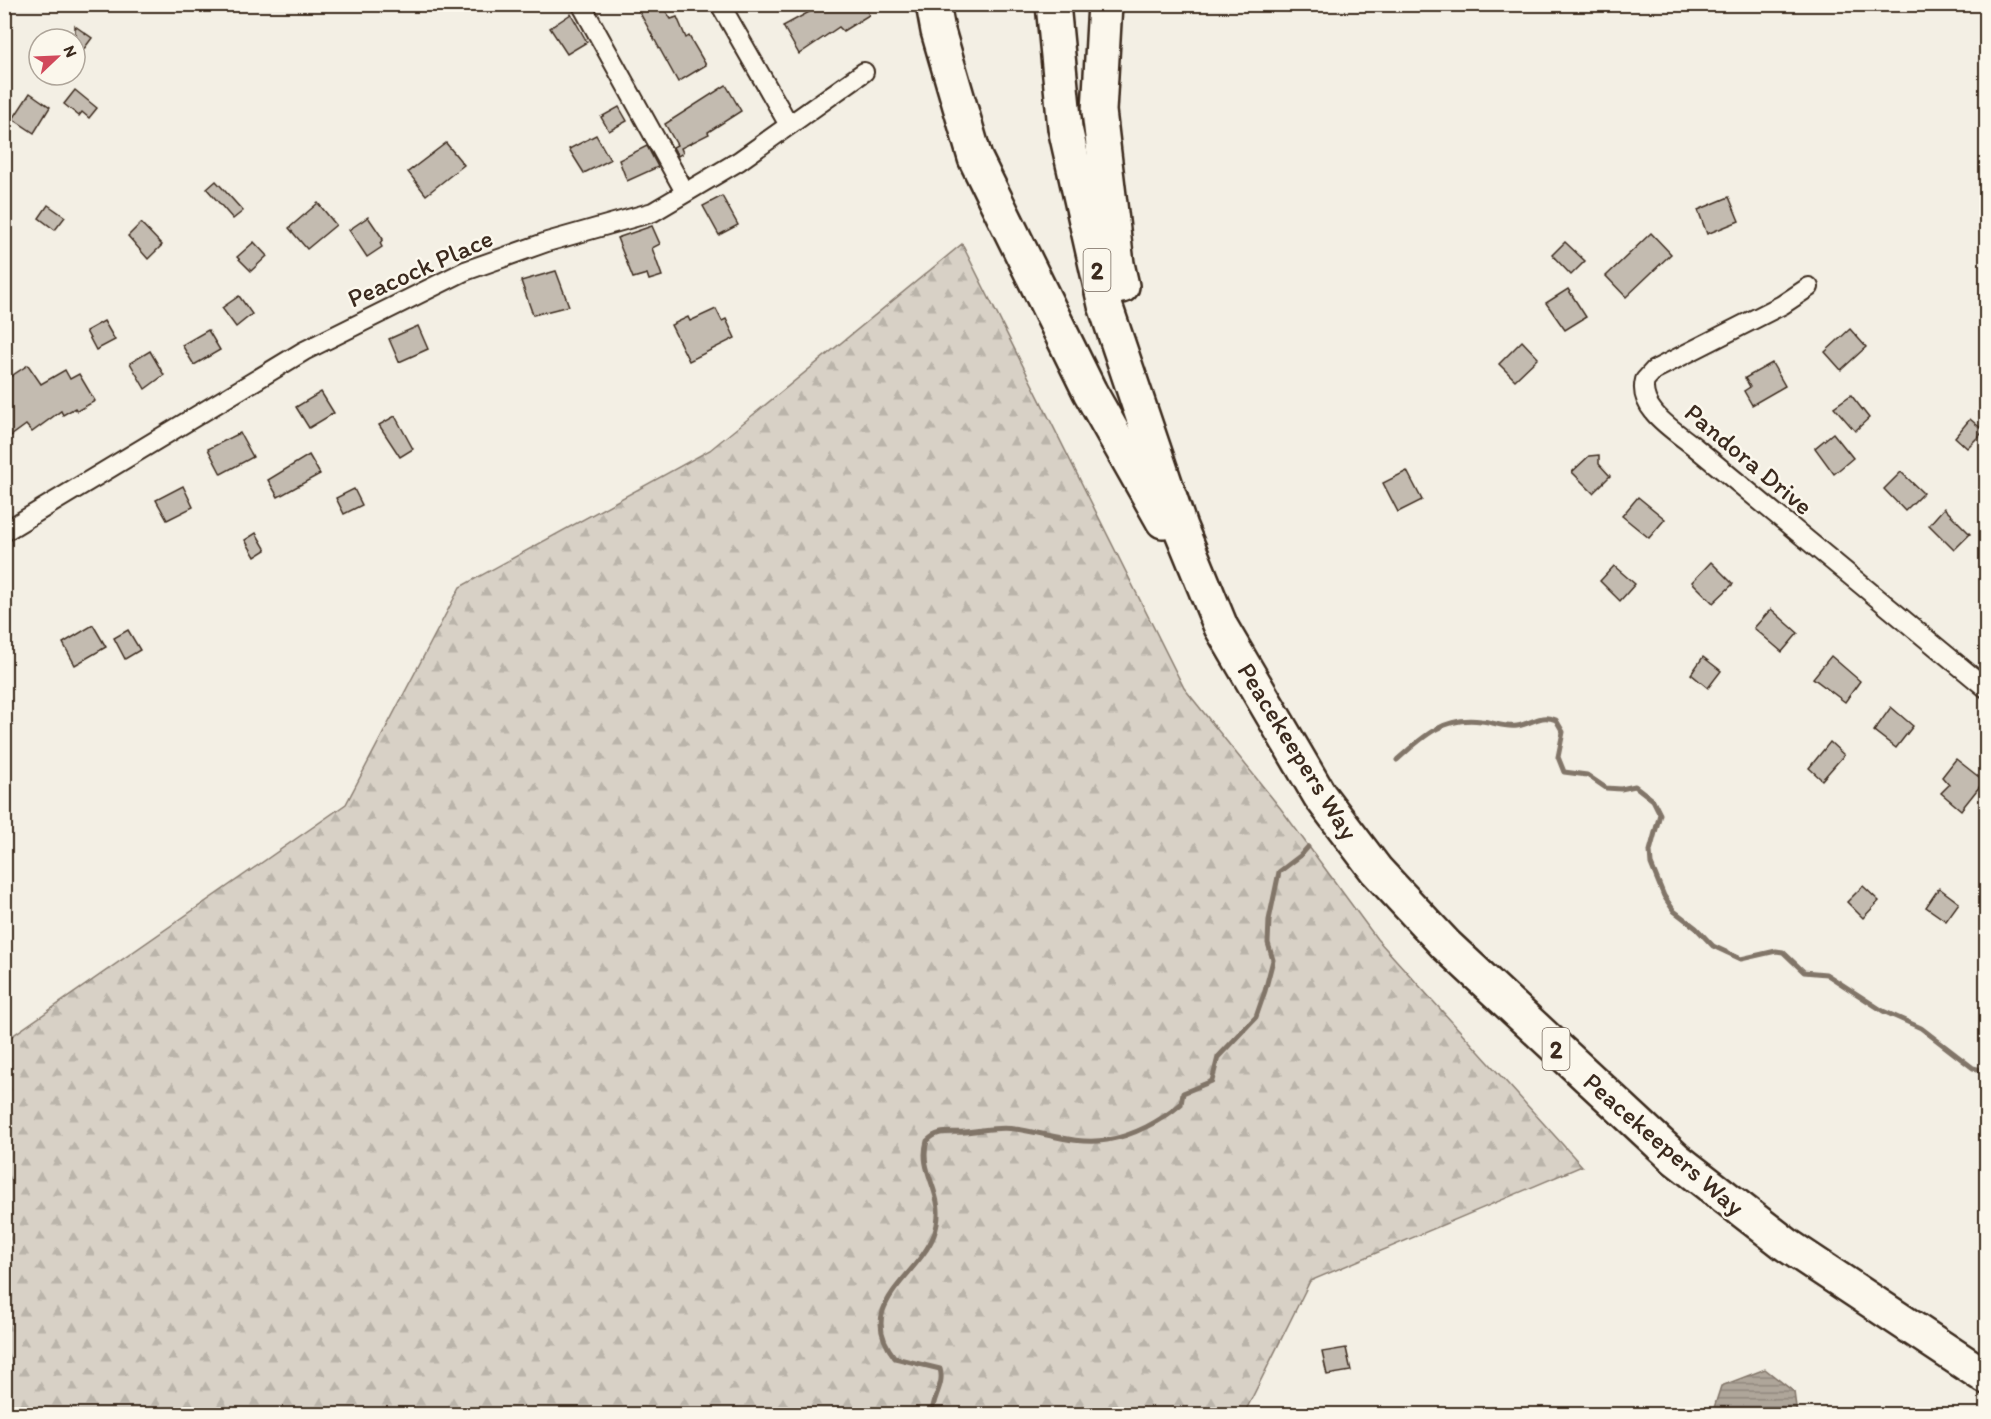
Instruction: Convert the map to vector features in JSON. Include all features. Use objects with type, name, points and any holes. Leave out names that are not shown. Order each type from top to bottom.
[{"type":"highway","points":[[933,4],[938,31],[975,158],[1090,392],[1221,627]]},
{"type":"highway","name":"Peacekeepers Way","points":[[1053,4],[1065,129],[1105,305],[1180,526],[1221,627],[1320,796],[1376,870],[1446,945],[1623,1112],[1706,1183],[1824,1271],[1986,1377]]},
{"type":"highway","points":[[1105,4],[1099,111],[1117,264],[1180,526]]},
{"type":"street","points":[[581,4],[685,192]]},
{"type":"street","points":[[720,4],[789,125]]},
{"type":"street","name":"Peacock Place","points":[[4,532],[304,351],[465,271],[547,242],[653,212],[748,155],[864,72]]},
{"type":"street","name":"Pandora Drive","points":[[1809,287],[1782,305],[1654,370],[1645,380],[1645,401],[1653,411],[1696,448],[1986,688]]},
{"type":"green space","points":[[962,244],[1184,688],[1281,809],[1377,939],[1582,1166],[1310,1281],[1244,1414],[5,1414],[5,1041],[346,804],[460,587],[710,450]]},
{"type":"shaded area","points":[[1765,1369],[1794,1392],[1797,1414],[1712,1414],[1721,1386]]},
{"type":"building","points":[[635,4],[661,4],[671,19],[677,17],[686,38],[689,36],[706,65],[678,82]]},
{"type":"building","points":[[824,4],[863,4],[869,15],[843,31],[839,27],[799,54],[783,26]]},
{"type":"building","points":[[571,14],[587,42],[567,54],[550,28]]},
{"type":"building","points":[[87,34],[92,38],[87,45]]},
{"type":"building","points":[[726,85],[741,111],[708,132],[709,134],[681,148],[683,153],[678,156],[673,147],[677,145],[665,124]]},
{"type":"building","points":[[75,90],[97,108],[89,118],[82,112],[79,116],[64,104]]},
{"type":"building","points":[[30,93],[50,107],[34,133],[13,119]]},
{"type":"building","points":[[619,107],[627,121],[609,131],[601,117]]},
{"type":"building","points":[[596,135],[610,160],[584,173],[569,149]]},
{"type":"building","points":[[446,143],[464,165],[426,195],[408,172]]},
{"type":"building","points":[[647,146],[658,167],[627,181],[619,160]]},
{"type":"building","points":[[216,181],[243,211],[233,219],[207,189]]},
{"type":"building","points":[[722,196],[738,225],[719,235],[703,206]]},
{"type":"building","points":[[1729,197],[1739,221],[1707,234],[1698,210]]},
{"type":"building","points":[[318,203],[336,225],[307,249],[289,228]]},
{"type":"building","points":[[48,205],[65,217],[55,230],[39,218]]},
{"type":"building","points":[[368,217],[383,239],[380,243],[382,247],[367,257],[349,230]]},
{"type":"building","points":[[141,223],[162,245],[148,259],[128,236]]},
{"type":"building","points":[[652,226],[660,244],[652,248],[662,276],[649,280],[647,274],[633,278],[617,238]]},
{"type":"building","points":[[1651,233],[1671,254],[1626,297],[1606,276]]},
{"type":"building","points":[[254,242],[267,256],[251,271],[237,257]]},
{"type":"building","points":[[1565,242],[1585,261],[1571,275],[1552,255]]},
{"type":"building","points":[[556,271],[569,306],[533,315],[521,281]]},
{"type":"building","points":[[1568,289],[1586,317],[1565,330],[1546,303]]},
{"type":"building","points":[[239,296],[252,314],[236,327],[222,308]]},
{"type":"building","points":[[716,309],[722,321],[726,319],[735,338],[689,361],[671,325],[688,317],[690,321]]},
{"type":"building","points":[[104,321],[115,340],[96,350],[86,331]]},
{"type":"building","points":[[418,326],[428,349],[399,362],[389,339]]},
{"type":"building","points":[[1850,329],[1866,347],[1841,370],[1825,352]]},
{"type":"building","points":[[208,330],[220,350],[194,365],[182,345]]},
{"type":"building","points":[[1522,341],[1538,358],[1515,380],[1499,364]]},
{"type":"building","points":[[150,351],[164,375],[145,389],[130,363]]},
{"type":"building","points":[[1772,363],[1785,386],[1752,405],[1744,391],[1750,387],[1745,378]]},
{"type":"building","points":[[28,365],[41,384],[65,370],[70,379],[79,374],[95,401],[77,411],[75,408],[63,415],[61,411],[32,432],[26,425],[4,441],[4,381]]},
{"type":"building","points":[[321,392],[334,413],[309,428],[296,407]]},
{"type":"building","points":[[1851,395],[1869,418],[1855,431],[1834,407]]},
{"type":"building","points":[[395,416],[413,449],[400,457],[379,425]]},
{"type":"building","points":[[1970,419],[1984,431],[1967,448],[1955,437]]},
{"type":"building","points":[[240,433],[253,457],[221,474],[208,449]]},
{"type":"building","points":[[1833,433],[1853,458],[1834,474],[1815,448]]},
{"type":"building","points":[[309,455],[320,474],[278,497],[268,480]]},
{"type":"building","points":[[1599,455],[1599,464],[1610,476],[1593,493],[1572,472],[1589,456]]},
{"type":"building","points":[[1407,471],[1422,500],[1398,512],[1383,483]]},
{"type":"building","points":[[1901,472],[1923,493],[1905,511],[1884,489]]},
{"type":"building","points":[[183,486],[193,507],[167,520],[156,500]]},
{"type":"building","points":[[354,489],[362,505],[344,514],[336,498]]},
{"type":"building","points":[[1638,497],[1665,519],[1649,538],[1622,516]]},
{"type":"building","points":[[1944,508],[1970,534],[1954,550],[1929,525]]},
{"type":"building","points":[[256,533],[266,550],[255,557],[245,540]]},
{"type":"building","points":[[1711,562],[1733,584],[1713,603],[1692,582]]},
{"type":"building","points":[[1614,566],[1635,584],[1620,601],[1600,581]]},
{"type":"building","points":[[1771,609],[1798,633],[1782,652],[1754,628]]},
{"type":"building","points":[[93,625],[106,647],[75,665],[63,643]]},
{"type":"building","points":[[128,630],[140,650],[125,659],[114,638]]},
{"type":"building","points":[[1831,656],[1860,681],[1845,702],[1813,678]]},
{"type":"building","points":[[1703,657],[1721,671],[1708,688],[1691,674]]},
{"type":"building","points":[[1891,707],[1913,726],[1896,748],[1874,731]]},
{"type":"building","points":[[1830,742],[1844,755],[1822,780],[1809,768]]},
{"type":"building","points":[[1956,759],[1984,781],[1961,810],[1941,793],[1949,785],[1942,777]]},
{"type":"building","points":[[1863,886],[1879,901],[1863,918],[1847,902]]},
{"type":"building","points":[[1939,888],[1959,903],[1946,921],[1926,907]]},
{"type":"building","points":[[1346,1348],[1351,1371],[1327,1375],[1322,1352]]},
{"type":"waterway","points":[[1397,760],[1434,730],[1456,722],[1468,720],[1513,726],[1541,718],[1556,720],[1563,732],[1558,757],[1564,772],[1587,775],[1606,788],[1621,789],[1635,786],[1653,800],[1660,814],[1650,851],[1651,864],[1664,896],[1674,911],[1696,928],[1713,946],[1741,959],[1776,951],[1783,952],[1804,972],[1826,974],[1883,1011],[1921,1028],[1973,1068],[1986,1071]]},
{"type":"waterway","points":[[932,1414],[940,1386],[940,1369],[895,1358],[884,1339],[881,1322],[884,1307],[892,1293],[926,1250],[938,1221],[936,1196],[926,1164],[927,1141],[944,1132],[1002,1128],[1083,1141],[1117,1138],[1156,1122],[1181,1104],[1183,1093],[1212,1081],[1218,1057],[1256,1017],[1265,991],[1273,960],[1268,943],[1269,920],[1279,872],[1308,847]]}]
